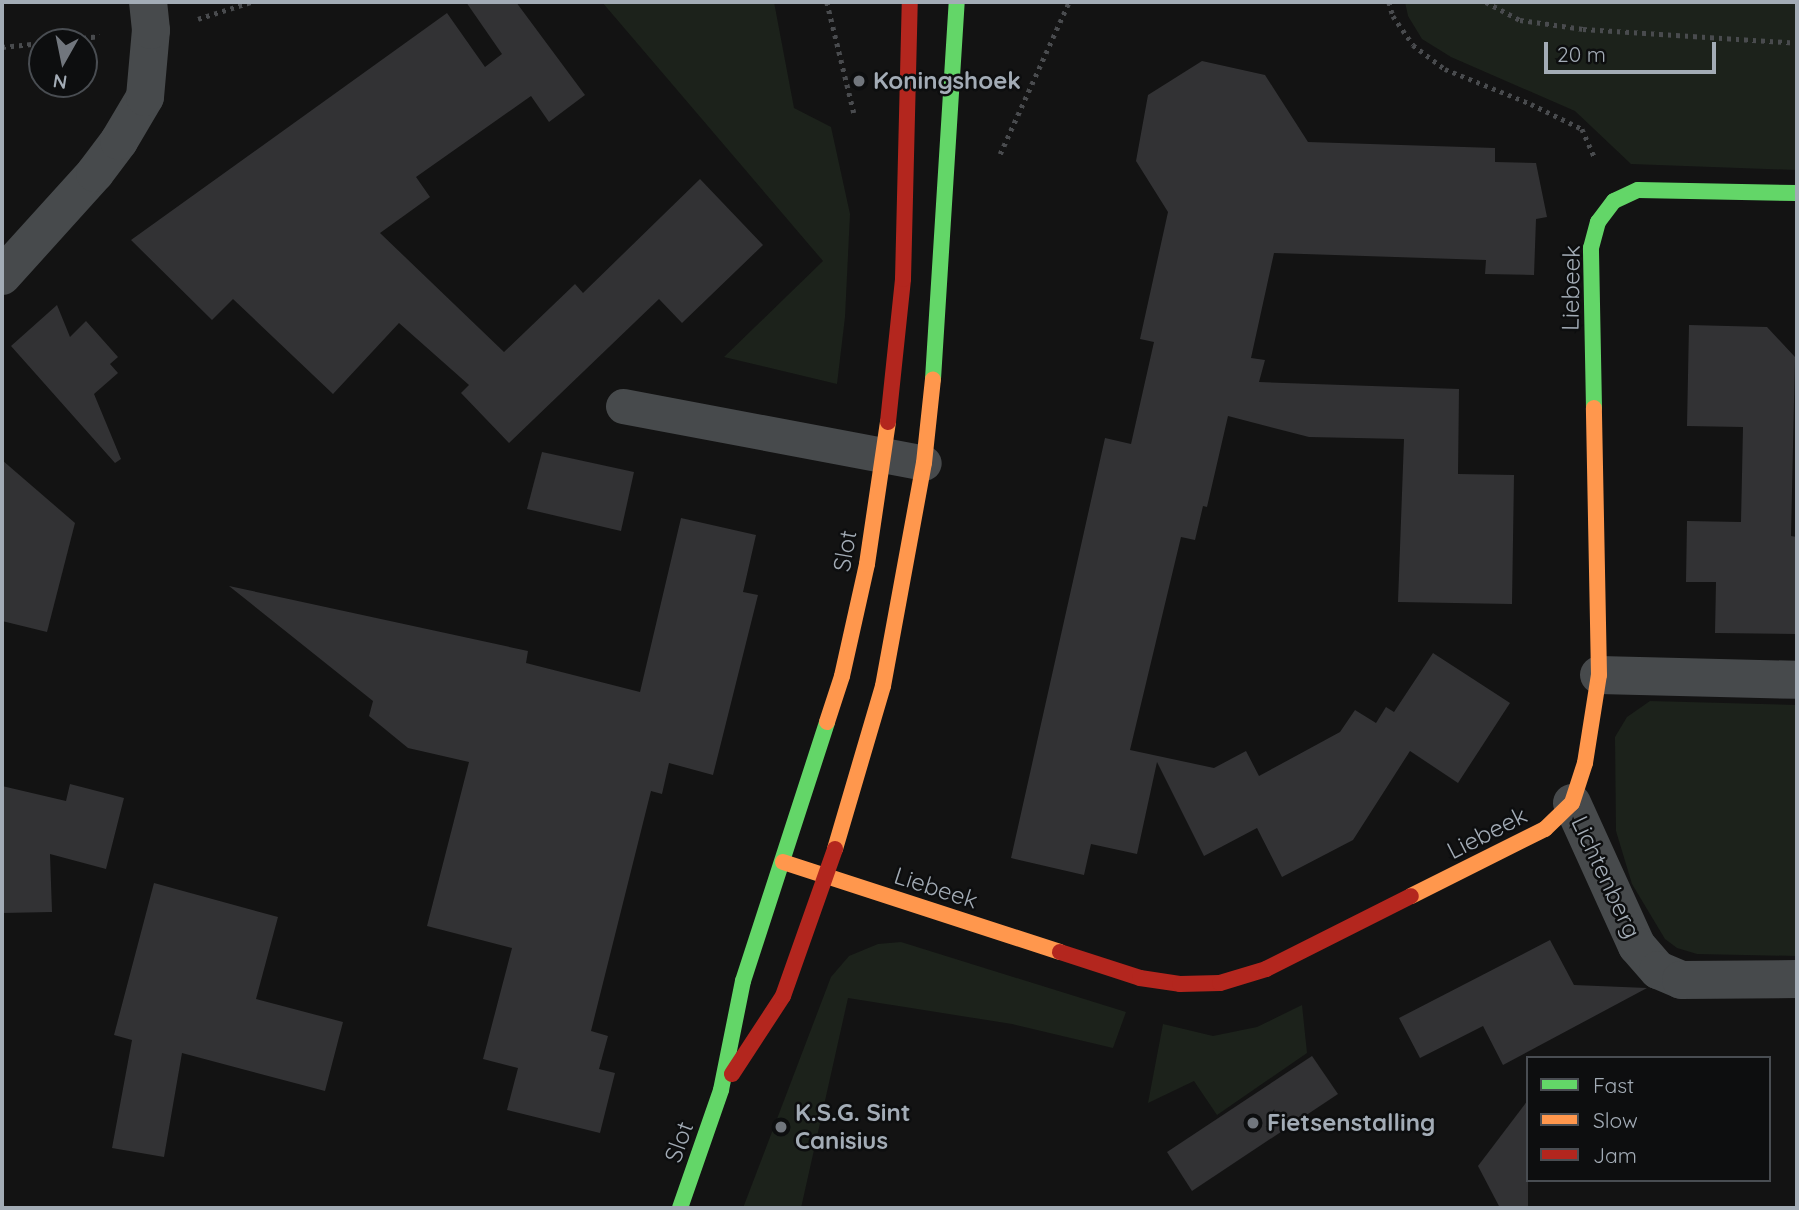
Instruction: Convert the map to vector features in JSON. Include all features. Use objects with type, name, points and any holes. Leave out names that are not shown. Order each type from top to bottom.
[{"type":"street","points":[[2,276],[95,173],[119,141],[145,97],[150,30],[148,2]]},
{"type":"street","name":"Slot","points":[[680,1208],[721,1090],[743,981],[842,676],[867,564],[884,456],[903,279],[910,2]]},
{"type":"street","name":"Slot","points":[[721,1090],[783,996],[827,877],[883,686],[908,567],[924,463],[936,348],[957,2]]},
{"type":"street","points":[[1614,201],[1638,190],[1797,193]]},
{"type":"street","name":"Liebeek","points":[[783,862],[1140,978],[1180,984],[1220,983],[1266,969],[1545,829],[1572,803],[1585,763],[1599,675],[1591,248],[1598,222],[1614,201]]},
{"type":"street","points":[[1599,675],[1797,680]]},
{"type":"street","name":"Lichtenberg","points":[[1572,803],[1637,946],[1658,970],[1681,980],[1797,979]]},
{"type":"lane","points":[[623,406],[924,463]]},
{"type":"path","points":[[996,163],[1069,2]]},
{"type":"path","points":[[1390,2],[1393,16],[1413,45],[1445,69],[1531,104],[1581,129],[1614,201]]},
{"type":"path","points":[[1486,2],[1520,20],[1583,29],[1797,43]]},
{"type":"path","points":[[2,47],[28,44]]},
{"type":"shaded area","points":[[602,2],[774,2],[794,108],[831,127],[850,214],[845,317],[837,384],[724,357],[823,261]]},
{"type":"shaded area","points":[[1405,2],[1797,2],[1797,170],[1631,164],[1575,111],[1451,57],[1422,39],[1408,16]]},
{"type":"shaded area","points":[[1650,701],[1797,705],[1797,956],[1697,954],[1677,948],[1665,939],[1632,884],[1616,831],[1615,737],[1627,717]]},
{"type":"shaded area","points":[[901,942],[1126,1012],[1113,1048],[1012,1024],[848,998],[801,1208],[743,1208],[831,977],[849,956],[878,944]]},
{"type":"shaded area","points":[[1302,1005],[1307,1053],[1217,1115],[1194,1081],[1148,1103],[1163,1024],[1213,1036],[1257,1027]]},
{"type":"building","points":[[466,2],[516,2],[585,95],[549,122],[531,96],[416,177],[430,197],[380,233],[504,352],[575,284],[583,293],[700,179],[763,245],[682,323],[659,299],[509,443],[461,393],[469,385],[399,323],[333,394],[233,299],[212,320],[131,240],[447,13],[485,67],[502,54]]},
{"type":"building","points":[[1202,61],[1265,75],[1308,142],[1495,148],[1495,162],[1536,163],[1547,217],[1536,219],[1534,275],[1485,274],[1486,260],[1274,253],[1251,358],[1265,360],[1259,382],[1459,389],[1458,474],[1514,475],[1512,604],[1398,602],[1404,439],[1309,437],[1228,416],[1207,507],[1203,506],[1195,540],[1181,537],[1130,750],[1214,768],[1246,751],[1259,776],[1340,732],[1355,710],[1376,723],[1386,707],[1394,712],[1433,653],[1510,703],[1458,783],[1410,751],[1353,840],[1282,877],[1257,828],[1204,856],[1157,762],[1137,854],[1091,844],[1084,875],[1011,858],[1105,438],[1131,444],[1154,342],[1140,339],[1168,212],[1136,161],[1148,95]]},
{"type":"building","points":[[57,305],[70,337],[86,321],[118,357],[110,364],[118,373],[94,394],[121,459],[115,463],[11,346]]},
{"type":"building","points":[[1689,325],[1767,327],[1795,357],[1791,536],[1797,537],[1797,634],[1715,633],[1716,582],[1686,582],[1687,521],[1741,522],[1743,427],[1687,426]]},
{"type":"building","points":[[542,452],[634,472],[621,531],[527,509]]},
{"type":"building","points":[[2,460],[75,523],[47,632],[2,621]]},
{"type":"building","points":[[681,518],[756,535],[743,592],[758,595],[713,775],[669,763],[662,794],[651,791],[591,1031],[608,1036],[599,1069],[615,1073],[600,1133],[507,1110],[518,1068],[483,1059],[512,948],[427,926],[469,762],[408,748],[369,716],[373,701],[229,586],[528,651],[526,663],[640,692]]},
{"type":"building","points":[[70,784],[124,798],[106,869],[50,854],[52,912],[2,913],[2,786],[66,801]]},
{"type":"building","points":[[154,883],[278,917],[256,999],[343,1022],[325,1091],[182,1053],[164,1157],[112,1148],[132,1040],[114,1035]]},
{"type":"building","points":[[1550,940],[1574,985],[1647,988],[1503,1065],[1483,1026],[1420,1058],[1399,1018]]},
{"type":"building","name":"Fietsenstalling","points":[[1312,1056],[1338,1094],[1192,1191],[1167,1152]]},
{"type":"building","points":[[1526,1103],[1528,1208],[1500,1208],[1478,1166]]},
{"type":"traffic: fast","points":[[933,379],[957,2]]},
{"type":"traffic: fast","points":[[1594,408],[1591,248],[1598,222],[1614,201],[1638,190],[1797,193]]},
{"type":"traffic: fast","points":[[680,1208],[721,1090],[743,981],[827,722]]},
{"type":"traffic: slow","points":[[835,849],[883,686],[924,463],[933,379]]},
{"type":"traffic: slow","points":[[1411,896],[1545,829],[1572,803],[1585,763],[1599,675],[1594,408]]},
{"type":"traffic: slow","points":[[827,722],[842,676],[867,564],[888,422]]},
{"type":"traffic: slow","points":[[783,862],[1060,952]]},
{"type":"traffic: jam","points":[[888,422],[903,279],[910,2]]},
{"type":"traffic: jam","points":[[732,1074],[783,996],[835,849]]},
{"type":"traffic: jam","points":[[1060,952],[1140,978],[1180,984],[1220,983],[1266,969],[1411,896]]},
{"type":"place","name":"Koningshoek","points":[[859,81]]},
{"type":"place","name":"Fietsenstalling","points":[[1253,1123]]},
{"type":"place","name":"K.S.G. Sint Canisius","points":[[781,1127]]}]
